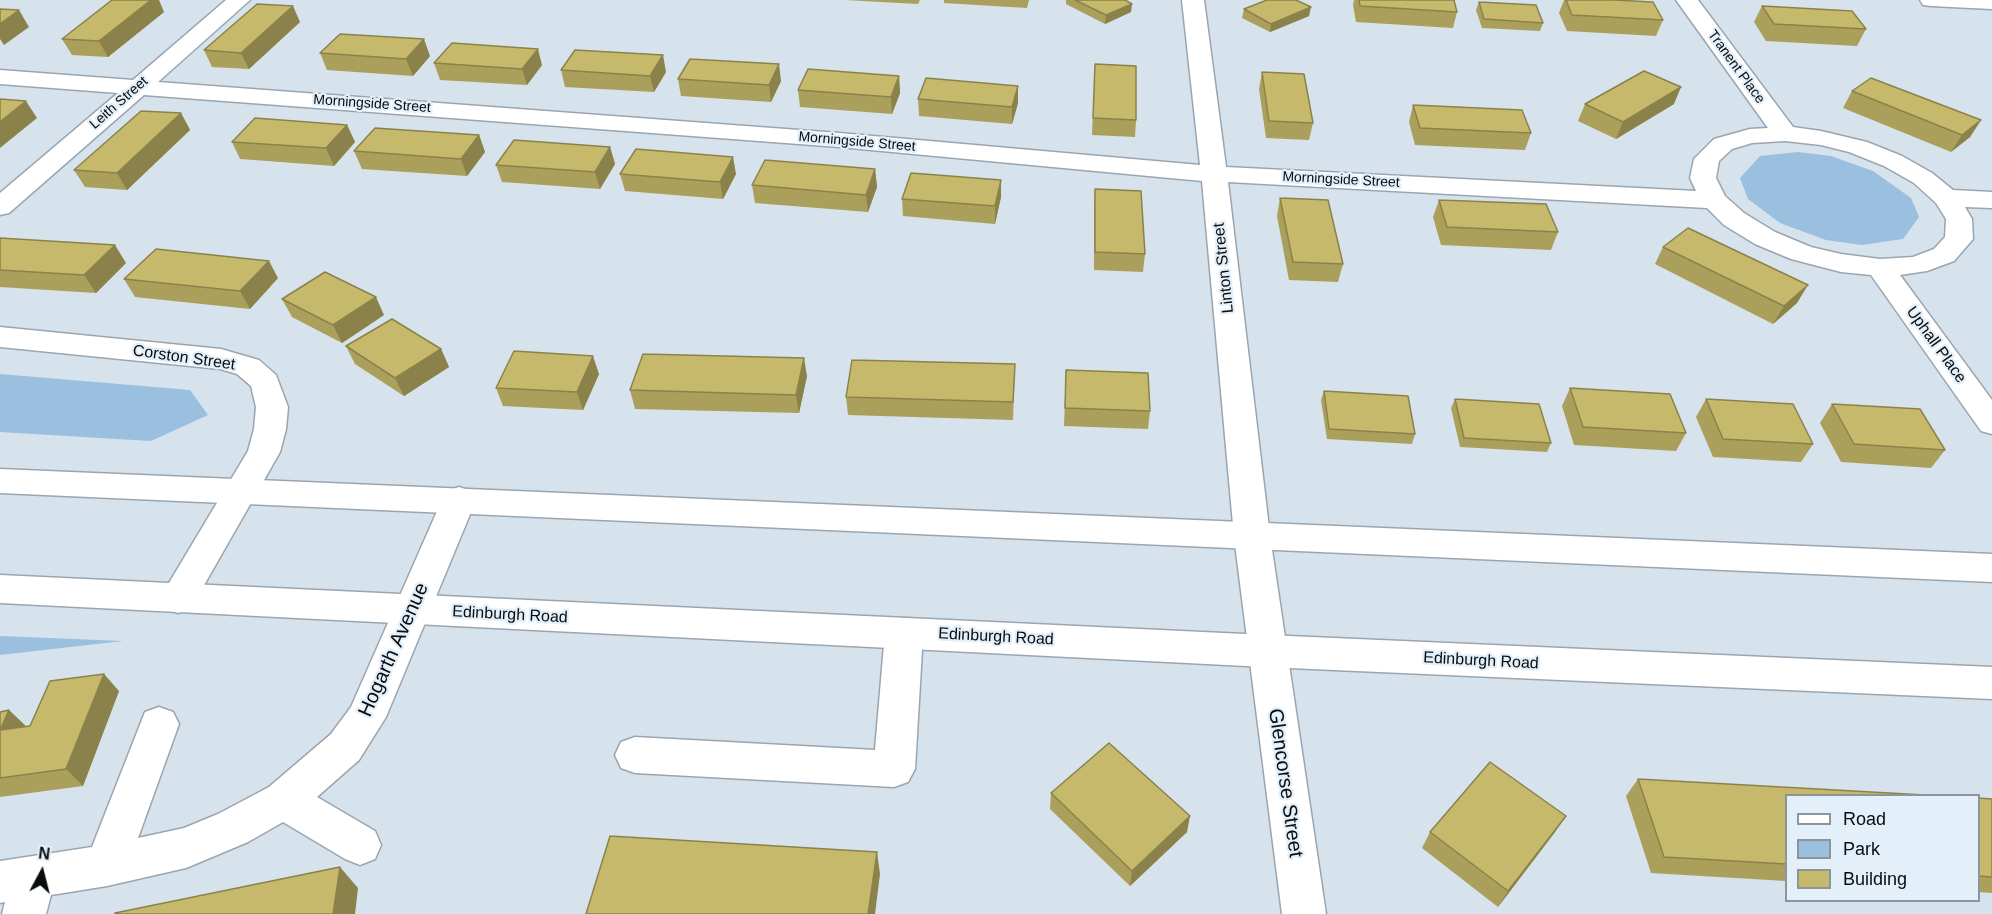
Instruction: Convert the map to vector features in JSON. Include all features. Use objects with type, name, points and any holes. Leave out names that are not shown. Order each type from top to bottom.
[{"type":"street","name":"Leith Street","points":[[0,207],[238,0]]},
{"type":"street","name":"Linton Street","points":[[1192,0],[1214,174],[1266,651]]},
{"type":"street","name":"Tranent Place","points":[[1687,0],[1785,134]]},
{"type":"street","points":[[1931,0],[1992,3]]},
{"type":"street","name":"Morningside Street","points":[[0,77],[827,140],[1214,174],[1714,200]]},
{"type":"street","points":[[1785,134],[1821,138],[1858,147],[1893,161],[1923,178],[1946,198],[1959,219],[1959,239],[1944,255],[1917,265],[1880,268],[1841,263],[1801,253],[1755,232],[1734,219],[1714,200],[1703,178],[1707,159],[1722,144],[1740,138],[1785,134]]},
{"type":"street","points":[[1946,198],[1992,200]]},
{"type":"street","name":"Uphall Place","points":[[1880,268],[1992,423]]},
{"type":"street","name":"Corston Street","points":[[0,338],[221,359],[248,367],[265,382],[272,407],[270,429],[264,452],[178,598]]},
{"type":"street","points":[[0,481],[1992,568]]},
{"type":"street","name":"Hogarth Avenue","points":[[19,891],[107,865],[186,848],[233,828],[284,800],[345,747],[366,717],[459,500]]},
{"type":"street","name":"Edinburgh Road","points":[[0,589],[1266,651],[1992,683]]},
{"type":"street","points":[[635,755],[894,769],[904,633]]},
{"type":"street","name":"Glencorse Street","points":[[1266,651],[1304,914]]},
{"type":"street","points":[[107,865],[159,724]]},
{"type":"street","points":[[284,800],[360,845]]},
{"type":"green space","points":[[1798,152],[1831,156],[1873,171],[1911,198],[1919,217],[1903,239],[1862,245],[1826,240],[1780,223],[1748,199],[1740,178],[1760,156]]},
{"type":"green space","points":[[0,374],[190,390],[208,415],[151,441],[0,432]]},
{"type":"green space","points":[[0,636],[123,641],[0,655]]},
{"type":"building","points":[[112,0],[151,0],[99,41],[62,39]]},
{"type":"building","points":[[1075,0],[1125,0],[1132,4],[1106,15]]},
{"type":"building","points":[[1267,0],[1296,0],[1311,7],[1271,24],[1244,9]]},
{"type":"building","points":[[1359,0],[1454,0],[1457,12],[1360,6]]},
{"type":"building","points":[[1566,0],[1653,2],[1663,20],[1572,15]]},
{"type":"building","points":[[1479,2],[1536,5],[1543,23],[1484,19]]},
{"type":"building","points":[[257,4],[293,6],[241,53],[204,50]]},
{"type":"building","points":[[1762,6],[1852,11],[1866,29],[1774,24]]},
{"type":"building","points":[[0,9],[19,10],[0,24]]},
{"type":"building","points":[[340,34],[424,39],[406,59],[320,53]]},
{"type":"building","points":[[452,43],[538,49],[522,69],[434,63]]},
{"type":"building","points":[[575,50],[663,55],[650,76],[561,70]]},
{"type":"building","points":[[690,59],[779,64],[769,85],[678,79]]},
{"type":"building","points":[[1095,64],[1136,66],[1136,120],[1093,118]]},
{"type":"building","points":[[808,69],[899,76],[891,97],[798,90]]},
{"type":"building","points":[[1644,71],[1681,87],[1623,122],[1585,104]]},
{"type":"building","points":[[1262,72],[1304,74],[1313,123],[1269,121]]},
{"type":"building","points":[[926,78],[1018,86],[1012,107],[918,99]]},
{"type":"building","points":[[1871,78],[1981,120],[1962,135],[1852,91]]},
{"type":"building","points":[[0,99],[26,101],[0,122]]},
{"type":"building","points":[[1413,105],[1522,110],[1531,133],[1420,128]]},
{"type":"building","points":[[141,111],[181,113],[117,173],[74,170]]},
{"type":"building","points":[[255,118],[347,125],[326,148],[232,142]]},
{"type":"building","points":[[375,128],[479,135],[461,159],[354,151]]},
{"type":"building","points":[[514,140],[610,147],[595,172],[496,165]]},
{"type":"building","points":[[636,149],[733,157],[720,182],[620,174]]},
{"type":"building","points":[[765,160],[875,169],[866,195],[752,185]]},
{"type":"building","points":[[911,173],[1001,180],[995,206],[902,199]]},
{"type":"building","points":[[1095,189],[1141,191],[1145,254],[1095,252]]},
{"type":"building","points":[[1280,198],[1328,200],[1343,264],[1293,262]]},
{"type":"building","points":[[1439,200],[1546,204],[1558,232],[1447,227]]},
{"type":"building","points":[[1688,228],[1808,285],[1784,306],[1663,247]]},
{"type":"building","points":[[0,238],[115,245],[84,275],[0,270]]},
{"type":"building","points":[[156,249],[269,261],[240,291],[124,279]]},
{"type":"building","points":[[325,272],[376,297],[333,325],[282,299]]},
{"type":"building","points":[[392,319],[441,349],[395,378],[346,346]]},
{"type":"building","points":[[514,351],[593,356],[577,392],[496,388]]},
{"type":"building","points":[[643,354],[804,358],[796,395],[630,390]]},
{"type":"building","points":[[852,360],[1015,364],[1013,402],[846,397]]},
{"type":"building","points":[[1066,370],[1148,373],[1150,411],[1065,408]]},
{"type":"building","points":[[1570,388],[1670,394],[1686,433],[1583,427]]},
{"type":"building","points":[[1324,391],[1408,396],[1415,434],[1329,429]]},
{"type":"building","points":[[1455,399],[1539,404],[1551,443],[1464,438]]},
{"type":"building","points":[[1706,399],[1793,404],[1813,444],[1723,439]]},
{"type":"building","points":[[1832,404],[1920,409],[1945,450],[1854,444]]},
{"type":"building","points":[[104,674],[66,769],[0,778],[0,730],[30,726],[50,681]]},
{"type":"building","points":[[9,710],[0,730],[0,712]]},
{"type":"building","points":[[1109,743],[1190,816],[1132,871],[1051,793]]},
{"type":"building","points":[[1490,762],[1566,816],[1508,891],[1430,832]]},
{"type":"building","points":[[1638,779],[1907,794],[1785,794],[1785,864],[1664,857]]},
{"type":"building","points":[[1980,798],[1992,799],[1992,877],[1980,876]]},
{"type":"building","points":[[610,836],[877,852],[868,914],[586,914]]},
{"type":"building","points":[[340,867],[333,914],[115,914],[115,913]]}]
